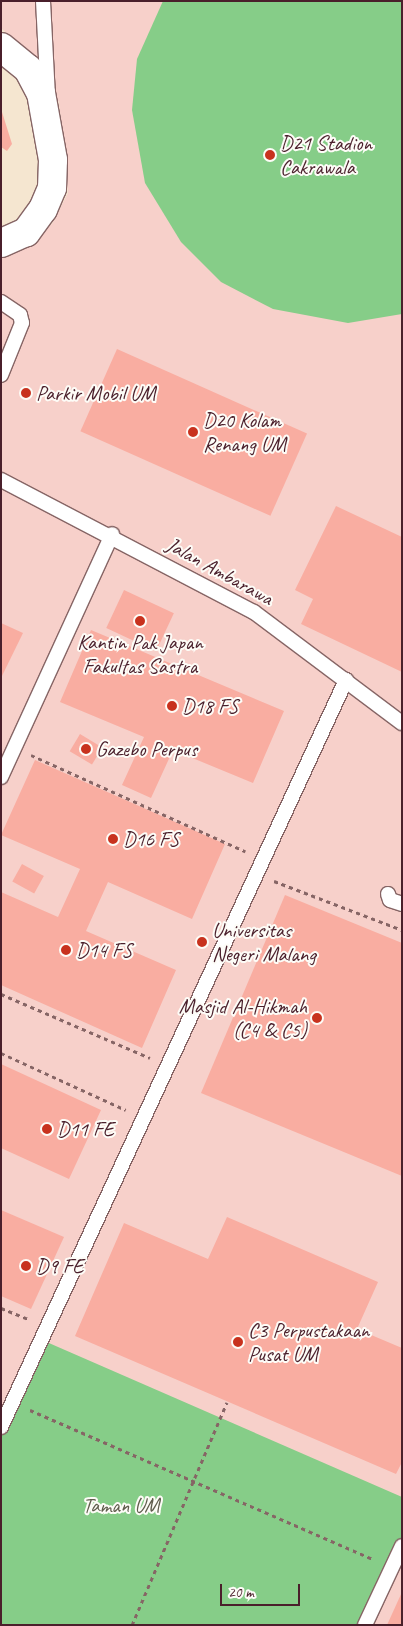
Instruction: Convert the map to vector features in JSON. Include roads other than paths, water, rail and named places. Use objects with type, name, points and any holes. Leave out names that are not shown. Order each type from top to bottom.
[{"type":"street","points":[[1,47],[28,69],[48,117],[52,188],[43,209],[26,232],[1,243]]},
{"type":"lane","points":[[43,1],[48,117]]},
{"type":"lane","points":[[1,302],[20,315],[22,324],[1,376]]},
{"type":"lane","name":"Jalan Ambarawa","points":[[1,480],[112,534],[254,612],[402,723]]},
{"type":"lane","points":[[1,778],[112,534]]},
{"type":"lane","points":[[1,1427],[346,680]]},
{"type":"lane","points":[[388,894],[390,900],[402,904]]},
{"type":"lane","points":[[365,1625],[402,1546]]},
{"type":"place","name":"D21 Stadion Cakrawala","points":[[270,155]]},
{"type":"place","name":"Parkir Mobil UM","points":[[26,393]]},
{"type":"place","name":"D20 Kolam Renang UM","points":[[193,432]]},
{"type":"place","name":"Kantin Pak Japan Fakultas Sastra","points":[[140,621]]},
{"type":"place","name":"D18 FS","points":[[172,706]]},
{"type":"place","name":"Gazebo Perpus","points":[[86,749]]},
{"type":"place","name":"D16 FS","points":[[113,839]]},
{"type":"place","name":"Universitas Negeri Malang","points":[[202,942]]},
{"type":"place","name":"D14 FS","points":[[66,950]]},
{"type":"place","name":"Masjid Al-Hikmah (C4 & C5)","points":[[317,1018]]},
{"type":"place","name":"D11 FE","points":[[47,1129]]},
{"type":"place","name":"D9 FE","points":[[26,1266]]},
{"type":"place","name":"C3 Perpustakaan Pusat UM","points":[[238,1342]]},
{"type":"park label","name":"Taman UM","points":[[121,1505]]}]
